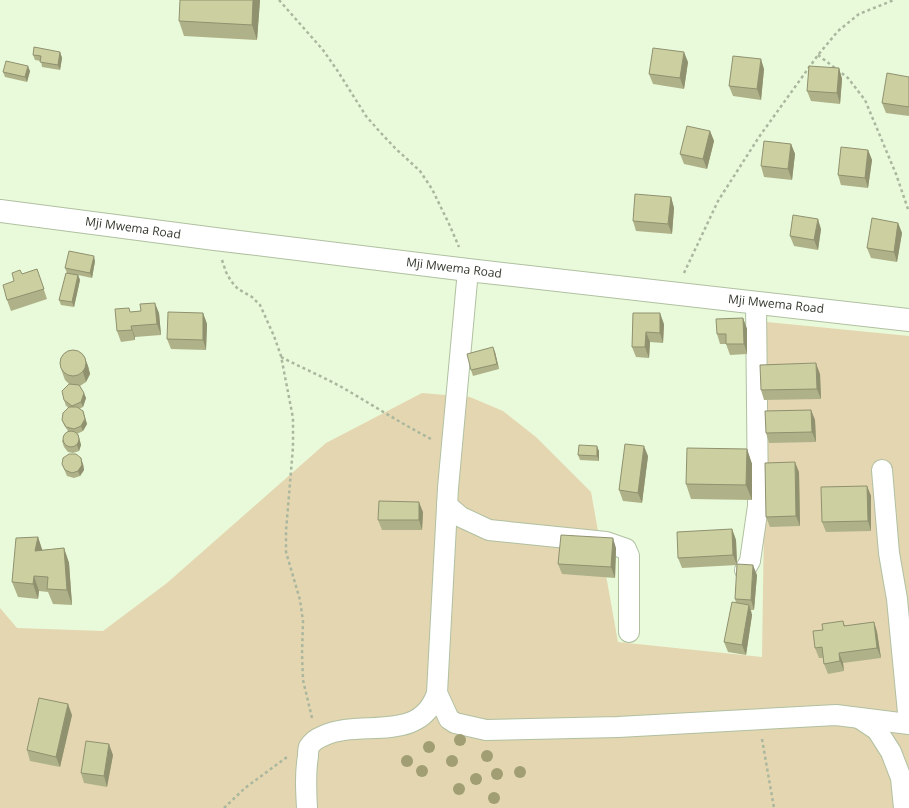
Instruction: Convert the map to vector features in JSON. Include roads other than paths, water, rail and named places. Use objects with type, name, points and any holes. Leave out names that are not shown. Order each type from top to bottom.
[{"type":"main road","name":"Mji Mwema Road","points":[[0,211],[468,270],[909,320]]},
{"type":"street","points":[[307,808],[305,772],[313,743],[328,733],[350,729],[396,727],[419,719],[429,711],[434,703],[437,693],[447,505],[468,270]]},
{"type":"street","points":[[745,570],[750,560],[758,506],[756,302]]},
{"type":"street","points":[[437,693],[449,719],[455,723],[486,730],[618,727],[836,715],[909,724],[897,598],[889,553],[882,470]]},
{"type":"street","points":[[447,505],[461,517],[489,530],[606,542],[626,548],[629,556],[629,632]]},
{"type":"street","points":[[859,718],[877,730],[891,752],[901,778],[904,808]]}]
